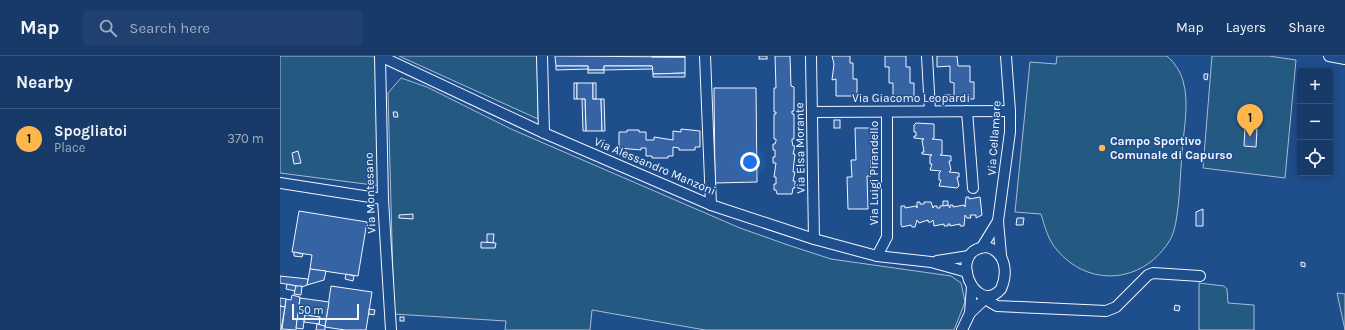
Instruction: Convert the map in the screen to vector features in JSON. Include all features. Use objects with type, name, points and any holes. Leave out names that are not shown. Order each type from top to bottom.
[{"type":"street","name":"Via Alessandro Manzoni","points":[[380,56],[544,133],[711,205],[814,239],[877,256],[932,262],[967,272]]},
{"type":"street","name":"Via Montesano","points":[[380,56],[383,199],[391,330]]},
{"type":"street","points":[[542,56],[544,133]]},
{"type":"street","points":[[705,56],[711,205]]},
{"type":"street","name":"Via Elsa Morante","points":[[811,56],[814,239]]},
{"type":"street","points":[[927,56],[930,111]]},
{"type":"street","name":"Via Cellamare","points":[[998,293],[1003,281],[1004,265],[1001,255],[998,221],[1009,139],[1010,111],[1006,56]]},
{"type":"street","points":[[1329,56],[1345,59]]},
{"type":"street","points":[[968,111],[973,188]]},
{"type":"street","name":"Via Giacomo Leopardi","points":[[812,112],[1010,111]]},
{"type":"street","name":"Via Luigi Pirandello","points":[[877,256],[887,238],[887,112]]},
{"type":"street","points":[[280,183],[383,199]]},
{"type":"street","name":"Via Cellamare","points":[[969,256],[972,252],[982,247],[998,221]]},
{"type":"street","points":[[982,247],[992,248],[1001,255]]},
{"type":"street","points":[[969,256],[966,267],[972,286],[977,293],[987,297],[990,302],[997,306],[1106,311],[1116,307],[1148,275],[1153,273],[1200,276]]},
{"type":"street","name":"Via Alessandro Manzoni","points":[[932,262],[969,256]]},
{"type":"street","points":[[962,330],[970,313],[972,286]]},
{"type":"street","points":[[970,313],[987,297],[998,293],[1003,303],[1009,307]]},
{"type":"shaded area","points":[[280,56],[381,56],[381,186],[280,173]]},
{"type":"shaded area","points":[[399,56],[537,56],[538,119]]},
{"type":"shaded area","name":"Campo Sportivo Comunale di Capurso","points":[[1057,56],[1167,56],[1181,74],[1185,90],[1186,118],[1178,204],[1174,230],[1169,241],[1157,257],[1144,267],[1129,273],[1114,276],[1099,275],[1084,270],[1070,262],[1057,250],[1047,233],[1041,214],[1015,212],[1030,62],[1056,64]]},
{"type":"shaded area","points":[[1212,56],[1269,56],[1296,60],[1285,178],[1203,168]]},
{"type":"shaded area","points":[[401,78],[427,87],[511,129],[740,228],[831,259],[951,276],[961,283],[965,302],[954,330],[705,330],[592,310],[590,330],[505,330],[506,321],[394,314],[388,93]]},
{"type":"shaded area","points":[[1199,283],[1224,286],[1227,289],[1228,303],[1254,305],[1254,330],[1199,330]]},
{"type":"shaded area","points":[[1337,293],[1345,294],[1345,330]]},
{"type":"building","points":[[555,56],[685,57],[685,73],[653,74],[652,66],[604,66],[604,70],[588,70],[588,66],[556,66]]},
{"type":"building","points":[[685,56],[685,57],[652,57]]},
{"type":"building","points":[[759,56],[767,56],[767,59],[759,59]]},
{"type":"building","points":[[775,56],[790,56],[791,86],[794,87],[794,111],[792,111],[792,114],[794,114],[794,139],[792,139],[792,141],[793,146],[795,146],[793,154],[795,154],[793,172],[795,172],[793,181],[795,181],[795,188],[793,188],[792,194],[777,194],[776,190],[774,190],[774,184],[776,184],[776,177],[774,177],[776,163],[773,163],[775,150],[773,150],[773,144],[775,144],[776,141],[776,139],[774,139],[774,114],[776,114],[776,112],[774,112],[774,88],[776,88]]},
{"type":"building","points":[[832,56],[850,56],[850,63],[853,63],[853,79],[857,79],[857,96],[836,96],[836,79],[832,80],[834,64]]},
{"type":"building","points":[[885,56],[906,56],[906,67],[910,67],[910,83],[914,83],[914,99],[893,99],[893,83],[889,83],[889,67],[885,67]]},
{"type":"building","points":[[937,56],[957,56],[958,66],[970,66],[970,82],[974,82],[974,99],[954,99],[954,83],[950,82],[950,66],[937,67]]},
{"type":"building","points":[[556,66],[588,66],[588,69],[556,70]]},
{"type":"building","points":[[604,66],[652,66],[653,69],[604,70]]},
{"type":"building","points":[[588,70],[604,70],[604,73],[588,73]]},
{"type":"building","points":[[685,73],[685,77],[653,77],[653,74]]},
{"type":"building","points":[[1204,74],[1208,74],[1207,80],[1204,79]]},
{"type":"building","points":[[574,83],[577,83],[577,99],[574,99]]},
{"type":"building","points":[[577,83],[593,83],[593,99],[601,99],[602,131],[586,131],[585,99],[577,99]]},
{"type":"building","points":[[593,83],[596,83],[596,99],[593,99]]},
{"type":"building","points":[[714,88],[756,88],[757,182],[715,183]]},
{"type":"building","points":[[944,95],[951,95],[951,101],[945,101]]},
{"type":"building","points":[[582,99],[585,99],[586,131],[583,131]]},
{"type":"building","points":[[601,99],[604,99],[605,131],[602,131]]},
{"type":"building","points":[[393,112],[397,112],[398,117],[394,117]]},
{"type":"building","points":[[834,120],[840,120],[840,128],[834,128]]},
{"type":"building","points":[[916,123],[934,124],[934,138],[932,139],[942,140],[942,154],[940,155],[951,156],[951,161],[949,161],[951,170],[949,172],[959,173],[959,177],[957,177],[959,186],[957,188],[939,186],[941,180],[939,180],[939,173],[941,171],[930,170],[932,164],[930,164],[930,156],[932,155],[922,154],[922,152],[924,152],[922,140],[924,139],[914,138],[914,136],[916,136],[916,132],[914,132],[914,125]]},
{"type":"building","points":[[855,128],[875,128],[875,160],[871,160],[871,176],[867,176],[868,209],[848,209],[847,177],[852,177],[851,160],[856,160]]},
{"type":"building","points":[[1245,128],[1257,129],[1256,147],[1244,146]]},
{"type":"building","points":[[681,129],[700,131],[700,147],[695,147],[695,150],[679,150],[679,148],[673,147],[673,156],[668,156],[668,158],[652,158],[652,156],[646,156],[646,148],[641,148],[641,150],[619,148],[619,132],[639,130],[639,132],[646,132],[646,140],[654,140],[654,137],[673,140],[673,131],[681,132]]},
{"type":"building","points":[[298,151],[301,163],[294,164],[292,153]]},
{"type":"building","points":[[966,197],[969,197],[969,199],[980,197],[982,215],[976,218],[976,215],[970,215],[971,218],[967,218],[965,215],[964,226],[960,226],[960,224],[950,226],[950,224],[948,224],[948,226],[944,226],[944,224],[934,226],[933,220],[931,222],[928,222],[928,220],[919,223],[917,220],[915,227],[912,227],[911,225],[902,227],[901,225],[901,206],[905,206],[905,208],[916,206],[917,208],[917,202],[924,204],[924,202],[931,202],[933,208],[934,206],[940,208],[940,206],[948,205],[950,208],[950,205],[953,205],[953,207],[964,205],[965,207]]},
{"type":"building","points":[[943,201],[948,201],[948,205],[943,206]]},
{"type":"building","points":[[1203,209],[1203,226],[1196,226],[1196,212]]},
{"type":"building","points":[[299,211],[367,222],[358,276],[310,269],[312,255],[292,252]]},
{"type":"building","points":[[413,214],[413,219],[399,218],[399,215]]},
{"type":"building","points":[[1017,218],[1024,218],[1023,225],[1016,225]]},
{"type":"building","points":[[487,234],[494,234],[493,243],[487,242]]},
{"type":"building","points":[[481,242],[496,243],[495,248],[481,248]]},
{"type":"building","points":[[294,252],[303,254],[302,257],[294,256]]},
{"type":"building","points":[[1301,262],[1305,263],[1305,267],[1301,266]]},
{"type":"building","points":[[310,269],[326,271],[324,280],[307,285]]},
{"type":"building","points":[[346,274],[354,276],[353,281],[345,279]]},
{"type":"building","points":[[280,276],[308,279],[307,285],[302,287],[280,283]]},
{"type":"building","points":[[287,284],[296,286],[295,291],[286,289]]},
{"type":"building","points":[[296,286],[302,286],[301,295],[294,294]]},
{"type":"building","points":[[331,286],[372,292],[366,330],[345,330],[325,327]]},
{"type":"building","points":[[292,295],[300,297],[296,330],[282,329],[286,299],[291,300]]},
{"type":"building","points":[[280,298],[286,299],[285,307],[280,306]]},
{"type":"building","points":[[300,298],[329,302],[325,326],[319,325],[320,317],[305,315],[303,329],[296,328]]},
{"type":"building","points":[[1175,305],[1180,306],[1179,311],[1174,310]]},
{"type":"building","points":[[280,306],[285,307],[281,330],[280,330]]},
{"type":"building","points":[[369,309],[375,310],[374,315],[369,314]]},
{"type":"building","points":[[305,315],[320,317],[319,324],[304,322]]},
{"type":"building","points":[[400,317],[404,317],[404,321],[400,321]]},
{"type":"building","points":[[317,324],[325,326],[325,330],[316,330]]},
{"type":"place","name":"Spogliatoi","points":[[1250,137]]},
{"type":"place","name":"Campo Sportivo Comunale di Capurso","points":[[1102,148]]}]
